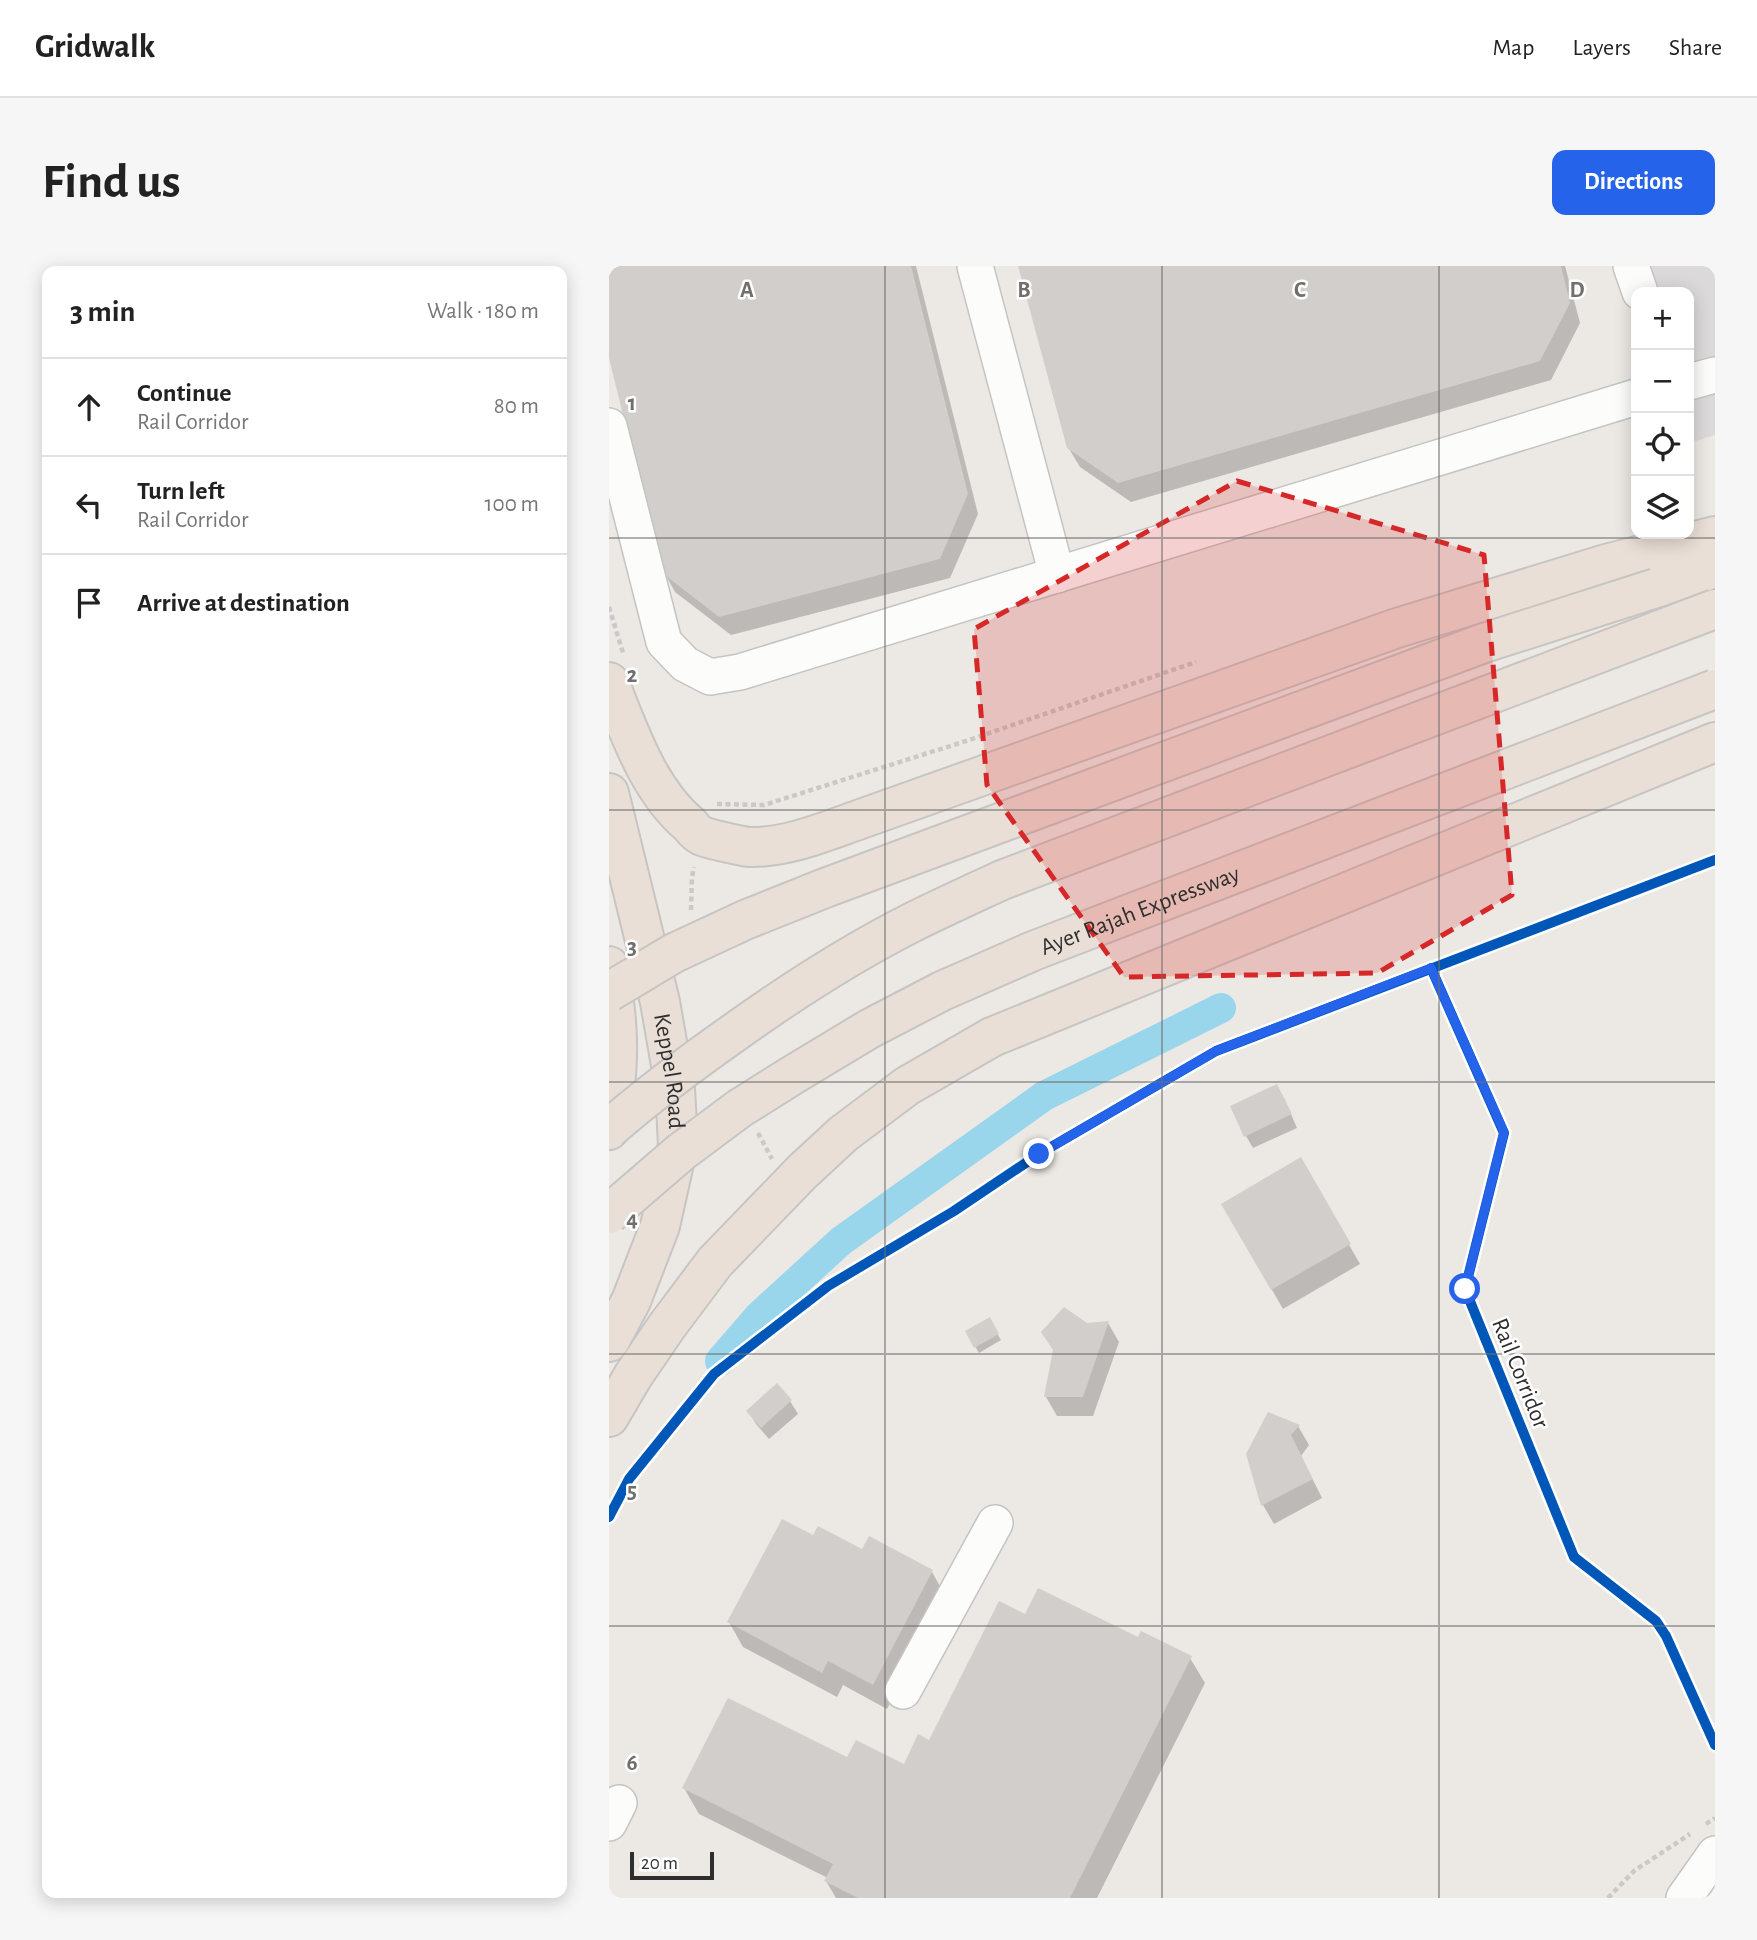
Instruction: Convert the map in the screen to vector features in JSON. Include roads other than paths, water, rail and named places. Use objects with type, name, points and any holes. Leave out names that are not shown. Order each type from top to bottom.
[{"type":"highway","points":[[616,669],[638,751],[661,793],[682,819],[702,836],[748,847],[773,845],[858,820],[1397,628],[1606,564],[1715,536]]},
{"type":"highway","points":[[609,992],[674,953],[745,920],[825,888],[1485,643],[1715,568]]},
{"type":"highway","points":[[609,1130],[637,1104],[696,1059],[820,975],[909,924],[1002,880],[1715,609]]},
{"type":"highway","name":"Ayer Rajah Expressway","points":[[609,1214],[681,1152],[740,1108],[869,1028],[942,991],[1033,951],[1715,689]]},
{"type":"highway","points":[[609,1417],[660,1336],[715,1262],[801,1172],[843,1134],[907,1086],[992,1037],[1715,742]]},
{"type":"highway","name":"Keppel Road","points":[[609,793],[660,1002],[675,1088],[678,1145],[660,1226],[631,1301],[609,1342]]},
{"type":"highway","points":[[609,966],[617,1054],[609,1130]]},
{"type":"lane","points":[[975,266],[1057,575]]},
{"type":"lane","points":[[1631,266],[1638,287]]},
{"type":"lane","points":[[1694,381],[1715,375]]},
{"type":"lane","points":[[609,426],[664,642],[685,664],[710,677],[740,672],[1631,399]]},
{"type":"lane","points":[[903,1691],[995,1523]]},
{"type":"lane","points":[[1684,1898],[1703,1837]]},
{"type":"lane","points":[[1691,1898],[1715,1889]]},
{"type":"waterway","points":[[720,1361],[759,1316],[841,1241],[1044,1096],[1221,1008]]}]
